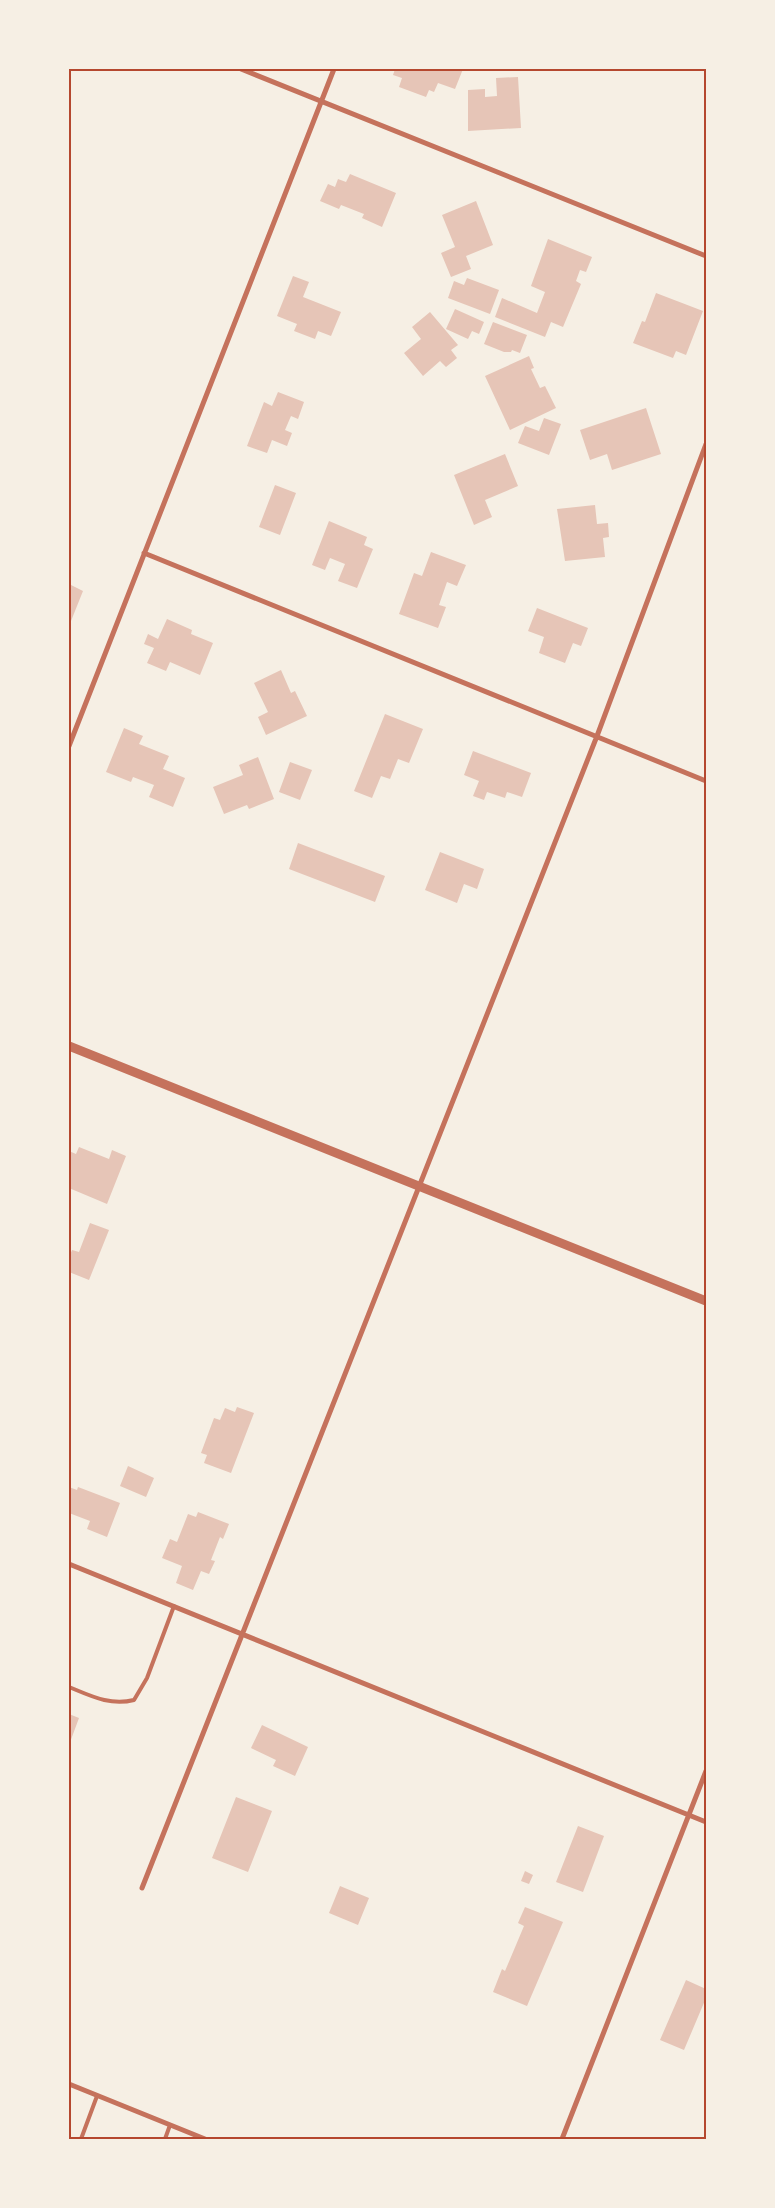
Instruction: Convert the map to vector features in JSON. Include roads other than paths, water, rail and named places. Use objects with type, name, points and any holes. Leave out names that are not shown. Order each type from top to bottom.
[{"type":"street","points":[[241,69],[706,256]]},
{"type":"street","points":[[69,746],[334,69]]},
{"type":"street","points":[[142,1888],[597,736],[706,444]]},
{"type":"street","points":[[144,553],[706,781]]},
{"type":"street","points":[[69,1046],[421,1185],[706,1301]]},
{"type":"street","points":[[69,1564],[706,1822]]},
{"type":"street","points":[[562,2139],[706,1771]]},
{"type":"street","points":[[69,2086],[205,2139]]},
{"type":"lane","points":[[69,1687],[99,1700],[119,1703],[134,1700],[147,1678],[174,1606]]},
{"type":"lane","points":[[81,2139],[97,2096]]},
{"type":"lane","points":[[165,2139],[170,2125]]}]
